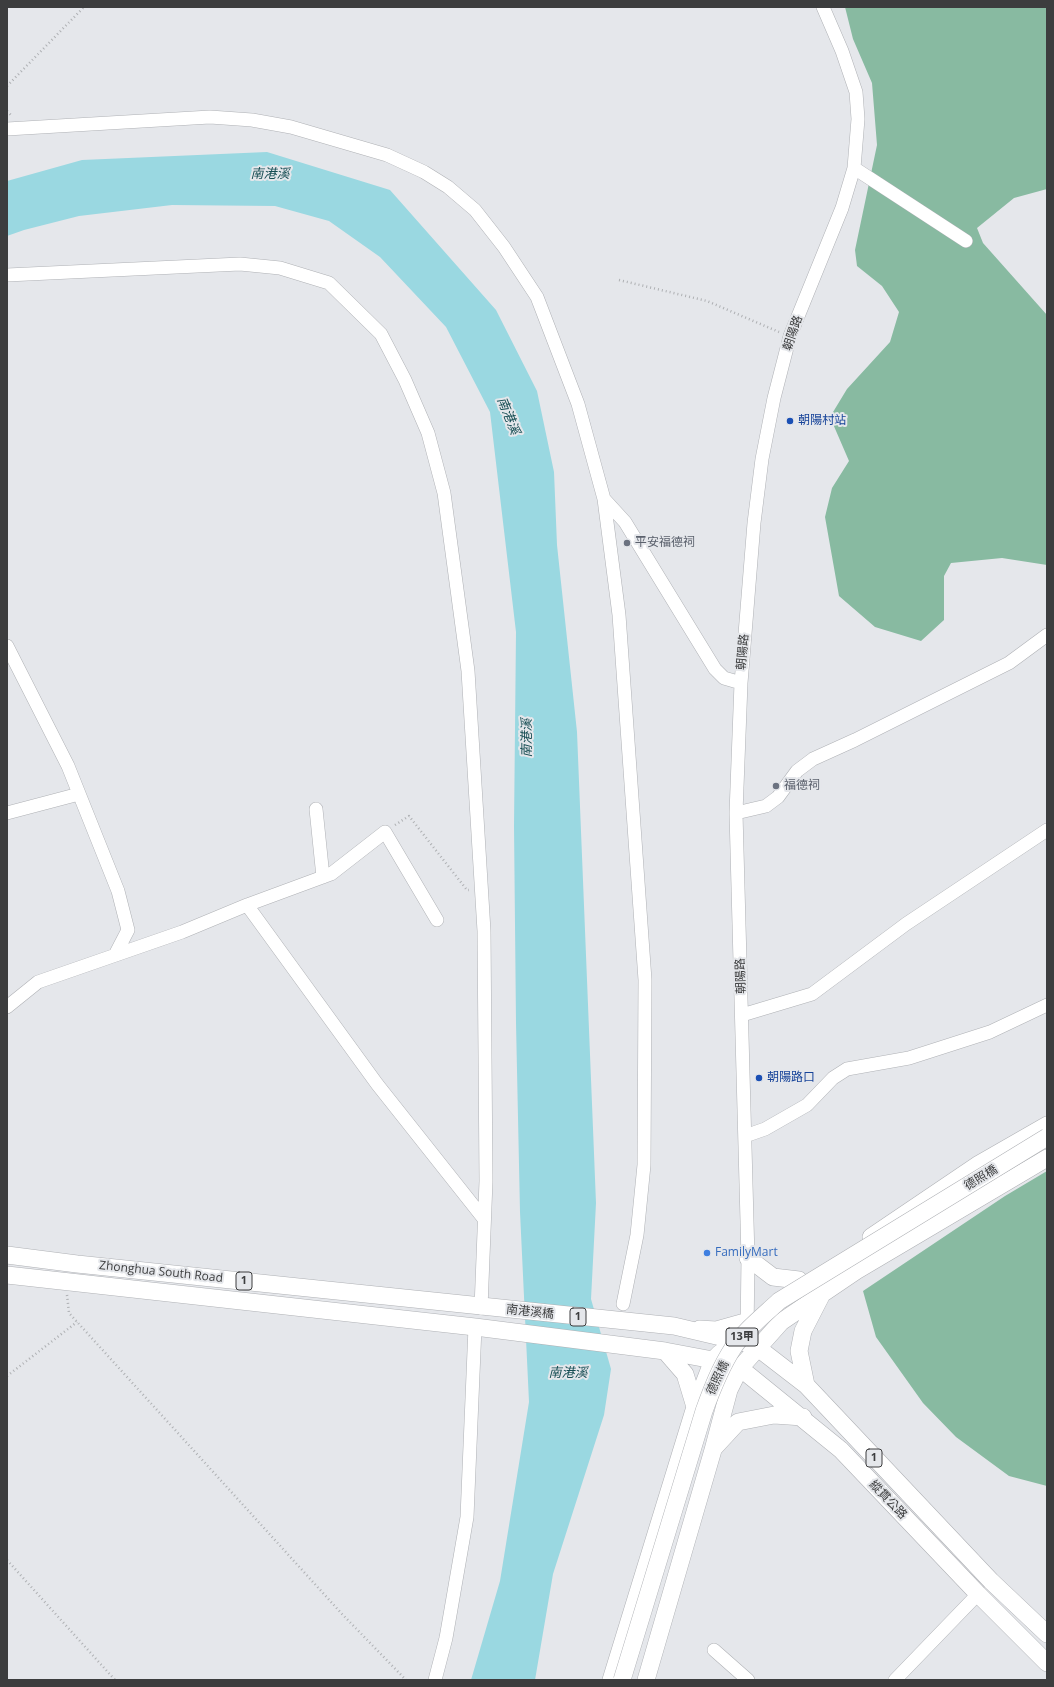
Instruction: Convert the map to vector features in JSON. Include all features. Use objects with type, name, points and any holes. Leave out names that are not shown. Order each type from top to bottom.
[{"type":"main road","points":[[646,1680],[729,1390],[740,1368],[748,1319],[799,1280],[850,1252],[907,1211],[979,1164],[1047,1126]]},
{"type":"main road","name":"德照橋","points":[[622,1680],[704,1411],[718,1375],[734,1347],[755,1322],[779,1302],[1047,1137]]},
{"type":"main road","name":"德照橋","points":[[629,1680],[706,1431],[720,1392],[742,1351],[759,1330],[781,1311],[877,1249],[1047,1145]]},
{"type":"main road","points":[[611,1680],[695,1407],[713,1360],[745,1344],[781,1322],[856,1271],[1047,1158]]},
{"type":"main road","name":"Zhonghua South Road","points":[[7,1255],[487,1308]]},
{"type":"main road","points":[[748,1258],[773,1277],[799,1280]]},
{"type":"main road","name":"Zhonghua South Road","points":[[7,1275],[475,1327]]},
{"type":"main road","points":[[806,1385],[799,1351],[803,1331],[822,1294]]},
{"type":"main road","points":[[487,1308],[492,1329]]},
{"type":"main road","name":"南港溪橋","points":[[487,1308],[674,1326]]},
{"type":"main road","name":"縱貫公路","points":[[674,1326],[745,1344],[806,1385],[990,1581],[1047,1634]]},
{"type":"main road","name":"南港溪橋","points":[[475,1327],[665,1351]]},
{"type":"main road","points":[[665,1351],[685,1374],[695,1407]]},
{"type":"main road","name":"縱貫公路","points":[[665,1351],[713,1360],[740,1368],[803,1417],[841,1450],[978,1594],[1047,1663]]},
{"type":"main road","points":[[713,1450],[738,1422],[774,1415],[803,1417]]},
{"type":"main road","points":[[978,1594],[990,1581]]},
{"type":"street","name":"朝陽路","points":[[748,1319],[748,1258],[736,813],[741,683],[754,523],[762,459],[774,398],[790,336],[842,208],[854,168],[858,119],[856,92],[842,51],[823,7]]},
{"type":"street","points":[[7,129],[210,117],[252,120],[291,127],[388,155],[424,172],[448,187],[475,210],[504,247],[537,298],[578,404],[604,499],[620,622],[645,980],[644,1164],[637,1235],[623,1304]]},
{"type":"street","points":[[854,168],[966,241]]},
{"type":"street","points":[[7,275],[240,264],[280,268],[329,283],[381,334],[405,380],[428,433],[444,493],[468,671],[484,938],[486,1181],[484,1219],[487,1308]]},
{"type":"street","points":[[604,499],[625,522],[715,669],[724,678],[741,683]]},
{"type":"street","points":[[736,813],[766,806],[778,797],[797,771],[812,759],[855,740],[1009,663],[1047,635]]},
{"type":"street","points":[[7,646],[68,766],[118,891],[128,930],[115,955]]},
{"type":"street","points":[[7,813],[79,794]]},
{"type":"street","points":[[316,809],[323,877]]},
{"type":"street","points":[[742,1015],[812,994],[906,924],[1047,830]]},
{"type":"street","points":[[7,1007],[38,982],[182,932],[247,905],[331,874],[385,832],[437,920]]},
{"type":"street","points":[[247,905],[377,1084],[484,1219]]},
{"type":"street","points":[[745,1136],[765,1129],[807,1105],[833,1078],[847,1069],[909,1058],[990,1032],[1047,1005]]},
{"type":"street","points":[[674,1326],[716,1328],[748,1319]]},
{"type":"street","points":[[435,1680],[446,1638],[467,1516],[475,1327]]},
{"type":"street","points":[[895,1680],[978,1594]]},
{"type":"street","points":[[714,1650],[748,1680]]},
{"type":"path","points":[[7,86],[84,7]]},
{"type":"path","points":[[619,280],[707,301],[790,336]]},
{"type":"path","points":[[385,832],[409,816],[467,890],[481,891]]},
{"type":"path","points":[[66,1281],[69,1313],[342,1614],[406,1680]]},
{"type":"path","points":[[7,1376],[77,1322]]},
{"type":"path","points":[[7,1560],[115,1680]]},
{"type":"green space","points":[[845,7],[1047,7],[1047,189],[1014,198],[977,228],[983,243],[1047,315],[1047,565],[1002,558],[951,563],[944,576],[944,620],[921,641],[875,627],[839,596],[825,517],[832,488],[849,461],[830,417],[847,389],[890,342],[899,312],[882,286],[857,266],[855,250],[877,145],[872,83],[853,39]]},
{"type":"green space","points":[[1047,1171],[1047,1486],[1009,1476],[956,1437],[923,1403],[876,1337],[863,1291],[1005,1196]]},
{"type":"water","name":"南港溪","points":[[267,152],[390,190],[496,310],[537,391],[554,472],[557,545],[577,732],[596,1203],[591,1299],[611,1369],[604,1415],[553,1574],[535,1680],[471,1680],[500,1581],[529,1402],[520,1212],[516,1023],[514,826],[516,632],[490,412],[446,327],[380,257],[329,221],[275,206],[172,205],[79,216],[24,230],[7,236],[7,181],[82,160]]},
{"type":"place","name":"朝陽村站","points":[[790,421]]},
{"type":"place","name":"平安福德祠","points":[[627,543]]},
{"type":"place","name":"福德祠","points":[[776,786]]},
{"type":"place","name":"朝陽路口","points":[[759,1078]]},
{"type":"place","name":"FamilyMart","points":[[707,1253]]}]
